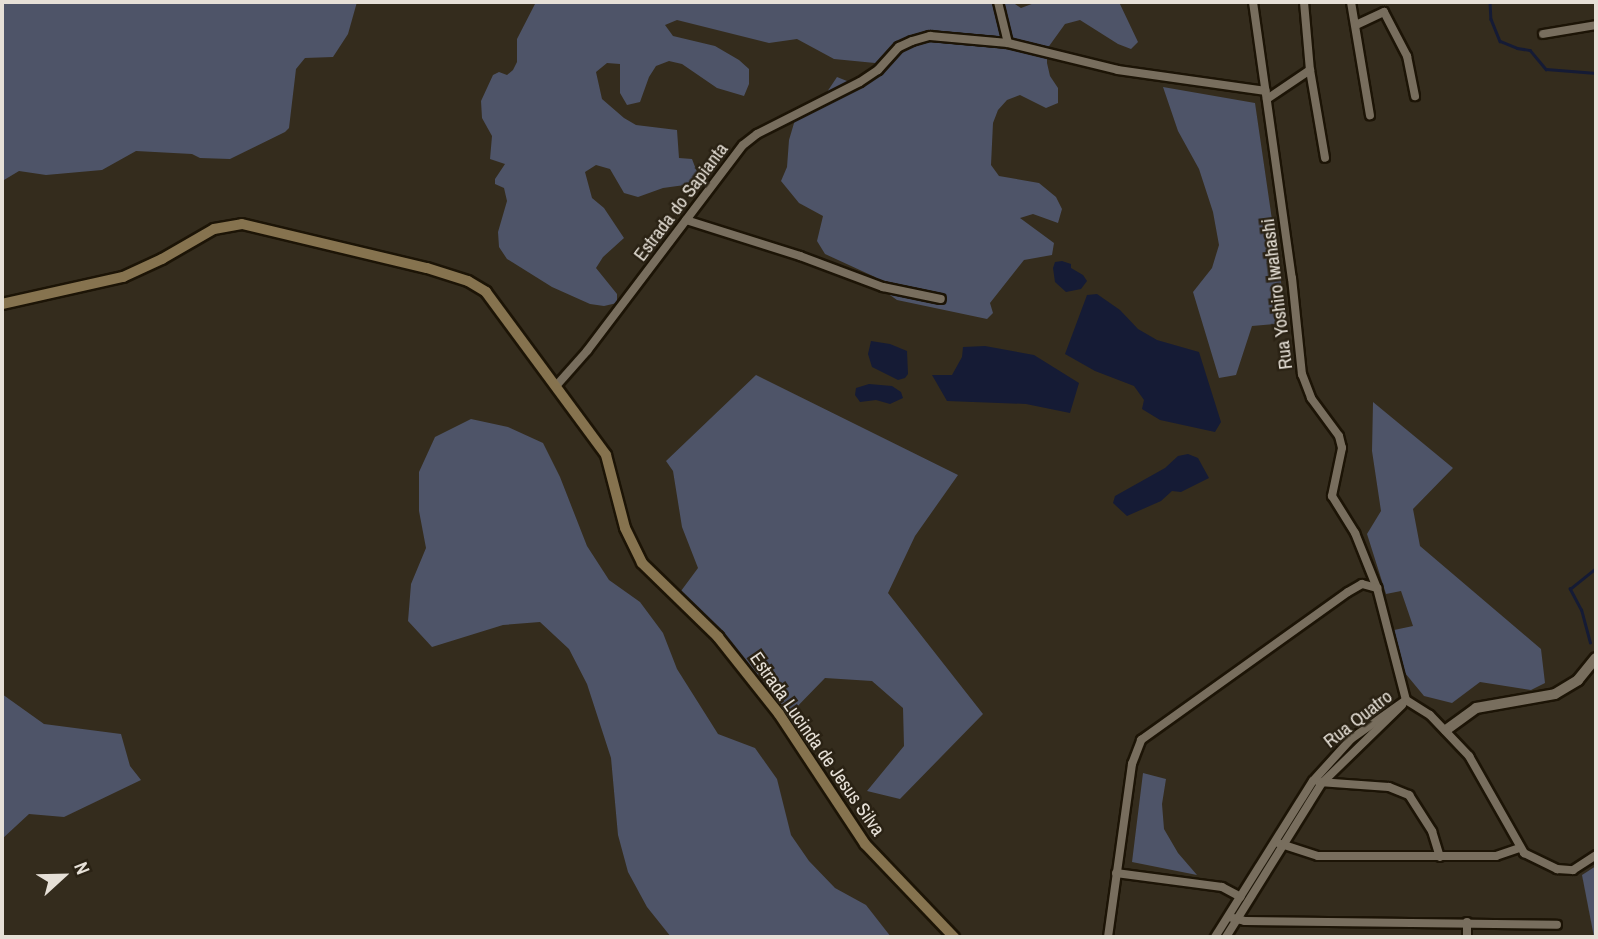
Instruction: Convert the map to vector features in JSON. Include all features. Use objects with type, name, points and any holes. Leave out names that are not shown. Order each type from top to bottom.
[{"type":"main road","name":"Estrada Lucinda de Jesus Silva","points":[[2,304],[123,277],[162,260],[214,229],[242,224],[328,243],[468,281],[486,292],[606,455],[625,528],[642,563],[718,637],[779,714],[865,844],[954,937]]},
{"type":"street","points":[[998,2],[1008,43]]},
{"type":"street","points":[[1253,2],[1266,95],[1310,70]]},
{"type":"street","points":[[1304,2],[1310,70],[1325,158]]},
{"type":"street","points":[[1350,2],[1370,114]]},
{"type":"street","points":[[1356,25],[1384,12],[1407,56],[1415,96]]},
{"type":"street","points":[[1543,34],[1596,24]]},
{"type":"street","name":"Estrada do Sapianta","points":[[556,386],[587,351],[743,145],[757,134],[860,82],[905,44],[930,36],[1008,43],[1118,70],[1266,95]]},
{"type":"street","name":"Rua Yoshiro Iwahashi","points":[[1266,95],[1302,374],[1311,397],[1332,422],[1339,436],[1342,448],[1332,496],[1355,533],[1377,588],[1406,700]]},
{"type":"street","points":[[686,220],[800,256],[883,287],[941,299]]},
{"type":"street","points":[[1108,937],[1132,764],[1141,740],[1348,592],[1362,584],[1377,588]]},
{"type":"street","points":[[1446,730],[1476,708],[1555,694],[1578,680],[1596,658]]},
{"type":"street","points":[[1406,700],[1446,730],[1469,756],[1519,848],[1541,863],[1557,869],[1573,870],[1596,855]]},
{"type":"street","name":"Rua Quatro","points":[[1215,937],[1233,918],[1317,782],[1352,739],[1406,700]]},
{"type":"street","points":[[1317,782],[1389,787],[1409,794],[1432,831],[1440,856]]},
{"type":"street","points":[[1279,844],[1318,856],[1496,856],[1519,848]]},
{"type":"street","name":"Rua Quatro","points":[[1226,937],[1241,897],[1279,844]]},
{"type":"street","points":[[1116,873],[1222,887],[1241,897]]},
{"type":"street","points":[[1233,918],[1557,925]]},
{"type":"street","points":[[1467,922],[1467,937]]},
{"type":"shaded area","points":[[2,2],[357,2],[348,34],[333,57],[305,58],[296,69],[289,128],[285,132],[230,159],[136,151],[102,170],[46,175],[19,171],[4,180]]},
{"type":"shaded area","points":[[536,2],[1012,2],[1021,8],[1037,2],[1119,2],[1138,42],[1131,49],[1080,20],[1065,24],[1047,49],[1050,76],[1058,88],[1058,103],[1046,108],[1020,95],[1007,100],[998,110],[993,123],[991,165],[999,176],[1039,183],[1056,197],[1062,209],[1058,223],[1033,214],[1020,218],[1054,243],[1052,255],[1024,260],[990,303],[993,313],[987,319],[897,300],[887,293],[875,277],[825,254],[817,241],[823,216],[799,203],[781,181],[787,167],[789,140],[797,113],[821,101],[837,77],[862,87],[873,77],[875,63],[834,59],[797,39],[769,43],[677,20],[665,25],[673,36],[715,46],[739,60],[749,69],[749,84],[744,96],[717,88],[682,64],[669,61],[656,66],[640,102],[627,105],[620,93],[620,64],[607,63],[596,72],[602,99],[624,118],[636,125],[677,130],[679,158],[692,159],[697,172],[692,184],[663,188],[638,197],[624,193],[610,169],[596,165],[585,172],[592,198],[604,208],[624,238],[603,257],[596,268],[617,294],[617,303],[604,306],[590,304],[552,287],[507,259],[499,247],[498,232],[507,201],[504,188],[495,184],[495,179],[505,164],[490,159],[492,136],[482,118],[481,101],[493,75],[499,72],[507,75],[513,70],[517,62],[517,39]]},
{"type":"shaded area","points":[[1163,87],[1255,103],[1287,323],[1252,326],[1236,375],[1219,378],[1193,292],[1212,268],[1219,245],[1213,212],[1199,169],[1178,131]]},
{"type":"shaded area","points":[[1055,262],[1071,264],[1071,268],[1083,275],[1087,281],[1081,289],[1066,292],[1055,282]]},
{"type":"shaded area","points":[[1097,294],[1120,310],[1138,329],[1157,340],[1199,352],[1221,422],[1215,432],[1160,420],[1142,409],[1144,400],[1134,386],[1095,371],[1065,354],[1087,295]]},
{"type":"shaded area","points":[[871,341],[890,344],[907,351],[908,374],[905,378],[898,380],[872,367],[868,354]]},
{"type":"shaded area","points":[[985,346],[1034,355],[1079,383],[1070,413],[1026,404],[947,401],[932,375],[952,375],[962,357],[963,347]]},
{"type":"shaded area","points":[[756,375],[958,475],[915,536],[888,593],[983,714],[900,799],[867,791],[904,746],[903,708],[872,681],[825,678],[790,714],[681,591],[698,568],[682,527],[673,471],[666,461]]},
{"type":"shaded area","points":[[869,384],[892,386],[901,392],[903,398],[890,404],[876,400],[860,402],[855,395],[856,388]]},
{"type":"shaded area","points":[[1373,402],[1453,468],[1413,509],[1420,546],[1541,649],[1545,683],[1531,690],[1480,682],[1452,703],[1424,696],[1405,673],[1394,630],[1413,626],[1401,591],[1386,594],[1367,534],[1381,511],[1372,451]]},
{"type":"shaded area","points":[[471,419],[508,427],[543,443],[560,477],[587,546],[609,580],[640,602],[663,633],[677,669],[718,734],[755,748],[777,779],[791,835],[809,861],[835,888],[866,905],[891,937],[671,937],[647,907],[628,872],[618,835],[611,758],[587,684],[569,649],[540,622],[503,625],[432,647],[408,621],[411,584],[426,548],[419,511],[419,472],[435,437]]},
{"type":"shaded area","points":[[1188,454],[1198,458],[1209,478],[1181,492],[1172,491],[1161,501],[1127,516],[1113,503],[1115,496],[1165,468],[1178,456]]},
{"type":"shaded area","points":[[2,694],[44,724],[121,734],[130,766],[141,780],[64,817],[29,814],[2,839]]},
{"type":"shaded area","points":[[1143,773],[1166,779],[1162,804],[1164,829],[1178,853],[1197,875],[1132,862]]},
{"type":"shaded area","points":[[1596,866],[1596,937],[1594,937],[1582,875]]},
{"type":"waterway","points":[[1490,2],[1491,19],[1500,41],[1530,50],[1546,69],[1596,73]]},
{"type":"waterway","points":[[1590,643],[1581,610],[1570,589],[1596,568]]}]
